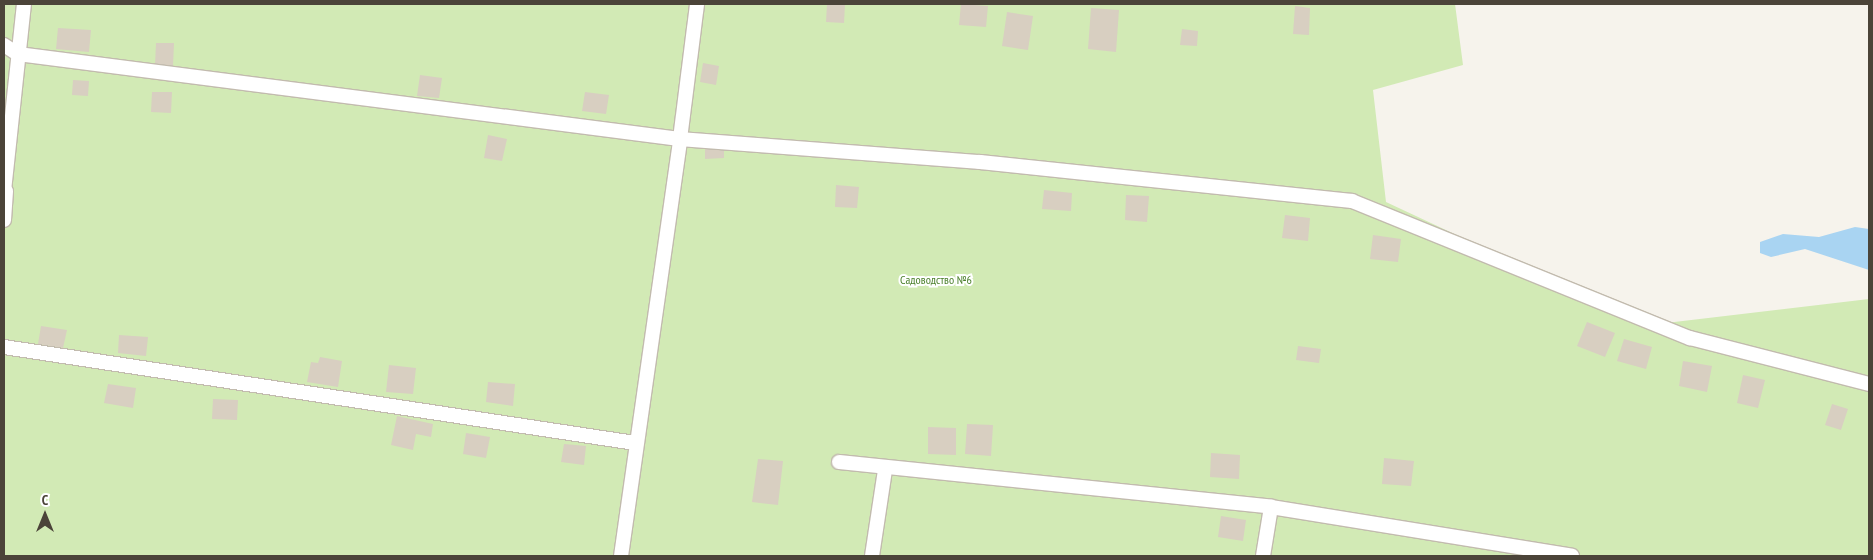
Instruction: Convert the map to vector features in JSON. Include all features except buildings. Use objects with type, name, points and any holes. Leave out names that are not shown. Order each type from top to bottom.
[{"type":"lane","points":[[4,220],[5,191],[24,4]]},
{"type":"lane","points":[[621,556],[634,443],[680,139],[697,4]]},
{"type":"lane","points":[[4,45],[18,54],[680,139],[980,162],[1352,202],[1690,338],[1869,384]]},
{"type":"lane","points":[[4,347],[634,443]]},
{"type":"lane","points":[[839,462],[885,470],[1271,506],[1572,556]]},
{"type":"lane","points":[[872,556],[885,470]]},
{"type":"lane","points":[[1264,556],[1271,506]]},
{"type":"green space","name":"Садоводство №6","points":[[4,4],[1455,4],[1463,65],[1373,90],[1386,202],[1649,325],[1869,299],[1869,556],[4,556]]},
{"type":"water","points":[[1855,227],[1869,229],[1869,270],[1805,249],[1771,257],[1760,253],[1760,242],[1783,234],[1819,237]]}]
